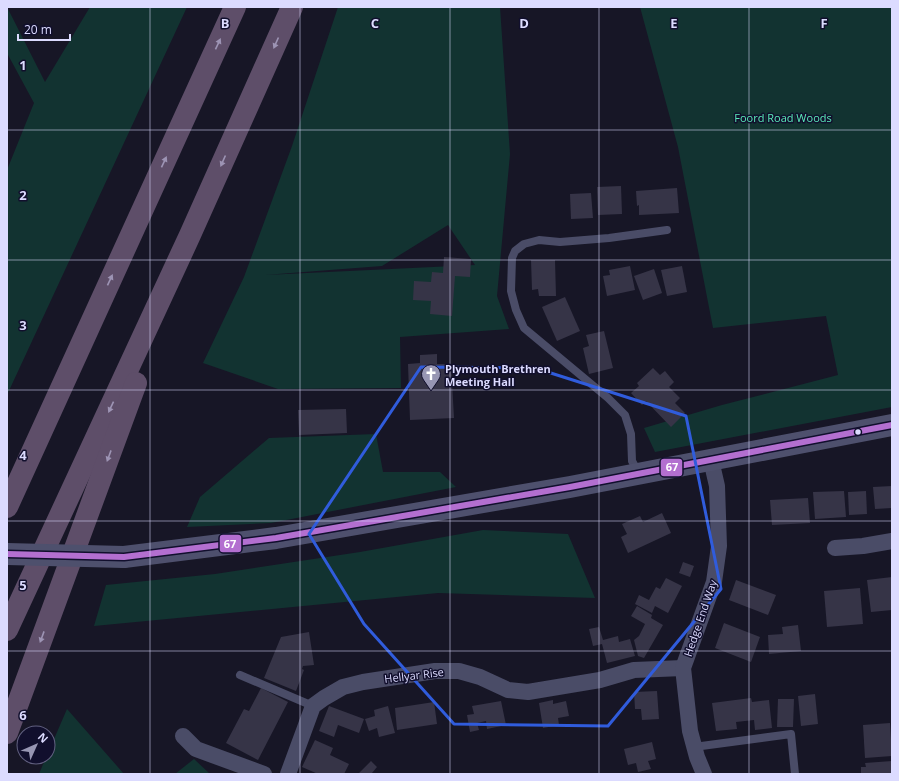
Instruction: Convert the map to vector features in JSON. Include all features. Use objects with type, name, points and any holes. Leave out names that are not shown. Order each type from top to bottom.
[{"type":"highway","points":[[7,507],[234,7]]},
{"type":"highway","points":[[7,630],[190,235],[292,7]]},
{"type":"highway","points":[[7,733],[190,235]]},
{"type":"highway","points":[[7,481],[100,302]]},
{"type":"main road","points":[[7,554],[124,557],[276,538],[639,474],[892,425]]},
{"type":"street","name":"Hedge End Way","points":[[704,774],[694,748],[690,731],[683,668],[714,582],[719,546],[717,486],[711,460]]},
{"type":"street","points":[[835,548],[864,552],[892,541]]},
{"type":"street","name":"Hellyar Rise","points":[[314,706],[324,698],[343,687],[363,682],[435,670],[459,670],[480,677],[508,690],[528,692],[600,680],[634,670],[683,668]]},
{"type":"street","points":[[288,774],[314,706]]},
{"type":"street","points":[[183,736],[196,749],[264,774]]},
{"type":"lane","points":[[639,474],[632,461],[632,434],[625,415],[608,398],[524,328],[516,310],[511,291],[512,258],[515,251],[524,244],[539,240],[560,242],[609,238],[666,230]]},
{"type":"lane","points":[[240,676],[314,706]]},
{"type":"lane","points":[[694,748],[791,734],[795,774]]},
{"type":"highlighted area","points":[[421,367],[535,368],[686,416],[721,589],[608,726],[454,724],[364,624],[309,534]]},
{"type":"green space","points":[[7,7],[45,82],[90,7],[187,7],[7,395],[7,170],[34,103],[7,53]]},
{"type":"green space","points":[[338,7],[500,7],[510,154],[497,296],[509,329],[400,337],[401,388],[278,389],[203,363],[244,277],[292,146]],"holes":[[[448,225],[475,265],[265,275],[382,266]]]},
{"type":"green space","name":"Foord Road Woods","points":[[640,7],[892,7],[892,407],[655,452],[644,428],[722,405],[838,375],[826,316],[713,328],[678,147]]},
{"type":"green space","points":[[376,434],[383,472],[440,472],[456,487],[271,523],[187,527],[200,497],[269,438]]},
{"type":"green space","points":[[483,530],[568,534],[595,598],[438,593],[94,626],[106,585],[215,574],[360,552]]},
{"type":"green space","points":[[67,709],[124,774],[39,774],[43,765],[56,765],[56,734]]},
{"type":"green space","points":[[194,759],[210,774],[175,774]]},
{"type":"building","points":[[621,186],[622,214],[598,215],[597,187]]},
{"type":"building","points":[[677,188],[679,213],[639,215],[639,205],[637,206],[636,191]]},
{"type":"building","points":[[591,193],[593,218],[571,219],[570,194]]},
{"type":"building","points":[[444,257],[471,259],[470,277],[455,276],[452,316],[430,314],[431,301],[413,300],[414,281],[431,282],[432,272],[443,273]]},
{"type":"building","points":[[531,260],[555,260],[556,296],[539,296],[538,289],[532,290]]},
{"type":"building","points":[[630,266],[635,290],[607,296],[603,276],[610,275],[609,270]]},
{"type":"building","points":[[682,266],[687,292],[667,296],[661,270]]},
{"type":"building","points":[[654,269],[662,293],[643,300],[634,276]]},
{"type":"building","points":[[565,297],[580,331],[557,341],[542,307]]},
{"type":"building","points":[[604,331],[613,368],[589,374],[583,348],[589,346],[586,335]]},
{"type":"building","name":"Plymouth Brethren Meeting Hall","points":[[437,354],[437,364],[451,364],[454,418],[410,420],[408,364],[420,363],[420,355]]},
{"type":"building","points":[[653,368],[660,375],[665,371],[674,382],[669,387],[680,398],[675,403],[685,413],[671,427],[646,401],[642,405],[631,393],[639,386],[637,383]]},
{"type":"building","points":[[346,409],[347,433],[299,435],[298,410]]},
{"type":"building","points":[[892,486],[892,508],[875,509],[873,487]]},
{"type":"building","points":[[844,491],[846,517],[815,519],[813,492]]},
{"type":"building","points":[[866,491],[867,514],[849,515],[848,492]]},
{"type":"building","points":[[808,498],[810,523],[772,525],[770,500]]},
{"type":"building","points":[[662,513],[671,533],[628,553],[621,537],[627,534],[622,524],[640,516],[643,522]]},
{"type":"building","points":[[683,562],[694,566],[690,577],[679,573]]},
{"type":"building","points":[[892,577],[892,610],[871,612],[867,580]]},
{"type":"building","points":[[666,578],[682,586],[668,613],[655,606],[652,613],[635,604],[639,595],[649,600],[656,587],[660,589]]},
{"type":"building","points":[[736,580],[776,595],[768,615],[729,600]]},
{"type":"building","points":[[860,588],[863,624],[827,627],[824,591]]},
{"type":"building","points":[[637,606],[652,615],[651,618],[663,625],[644,658],[638,656],[634,640],[639,636],[645,624],[631,616]]},
{"type":"building","points":[[724,623],[760,637],[751,662],[715,648]]},
{"type":"building","points":[[798,625],[801,651],[769,654],[768,635],[783,634],[782,627]]},
{"type":"building","points":[[599,627],[603,640],[618,636],[619,642],[630,639],[635,656],[607,663],[602,644],[593,646],[589,629]]},
{"type":"building","points":[[309,632],[314,665],[303,666],[302,669],[304,670],[296,691],[264,678],[281,637]]},
{"type":"building","points":[[261,688],[288,702],[258,760],[226,743],[244,709],[249,711]]},
{"type":"building","points":[[657,691],[659,719],[642,720],[641,709],[635,709],[634,692]]},
{"type":"building","points":[[815,694],[818,724],[801,726],[798,696]]},
{"type":"building","points":[[751,698],[752,702],[769,700],[772,728],[755,730],[754,720],[736,722],[737,729],[716,731],[712,703]]},
{"type":"building","points":[[778,699],[794,699],[793,727],[777,727]]},
{"type":"building","points":[[553,700],[553,704],[566,701],[569,716],[558,718],[559,725],[543,728],[539,703]]},
{"type":"building","points":[[501,701],[506,725],[487,729],[486,721],[477,723],[479,730],[470,732],[467,715],[474,714],[472,706]]},
{"type":"building","points":[[434,702],[437,724],[397,730],[395,708]]},
{"type":"building","points":[[329,706],[364,719],[359,733],[338,725],[334,737],[319,731]]},
{"type":"building","points":[[388,706],[395,733],[379,737],[377,728],[369,731],[365,719],[375,716],[374,710]]},
{"type":"building","points":[[890,723],[892,756],[865,758],[863,725]]},
{"type":"building","points":[[315,740],[333,748],[330,755],[349,764],[344,774],[318,774],[302,767]]},
{"type":"building","points":[[652,742],[656,759],[648,761],[651,769],[638,772],[636,763],[628,765],[624,749]]},
{"type":"building","points":[[371,761],[377,767],[372,773],[373,774],[358,774]]},
{"type":"building","points":[[892,761],[892,774],[861,774],[861,767],[866,767],[865,763]]},
{"type":"transit line","name":"67","points":[[7,554],[124,557],[276,538],[570,487],[892,425]]},
{"type":"place","name":"Plymouth Brethren Meeting Hall","points":[[431,391]]}]
